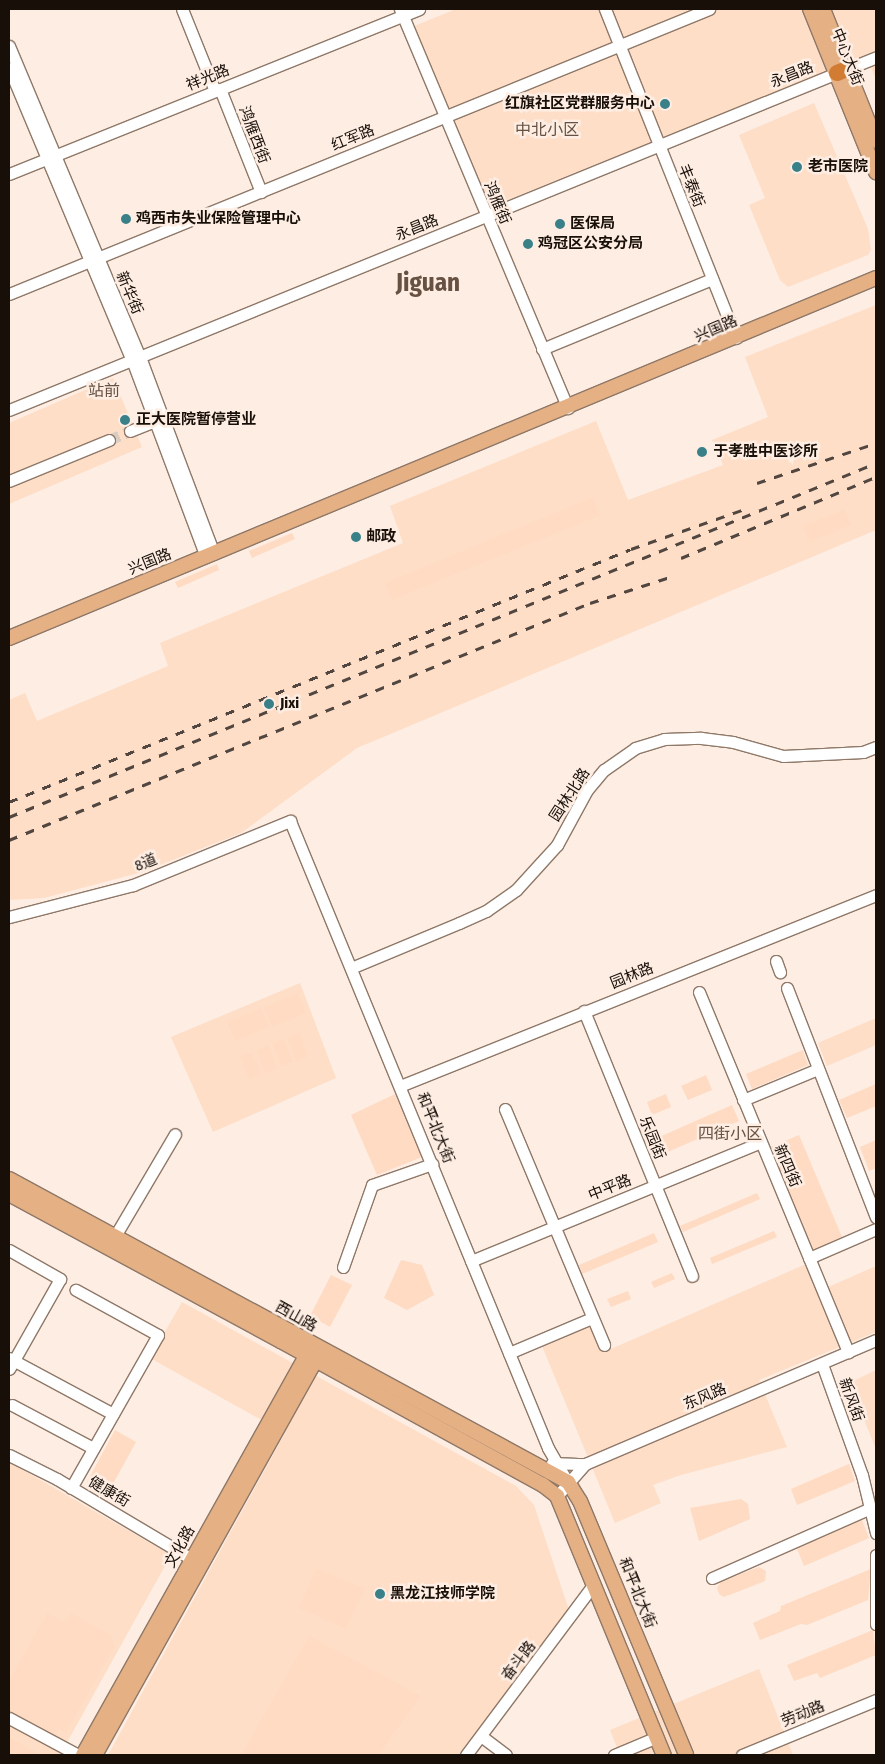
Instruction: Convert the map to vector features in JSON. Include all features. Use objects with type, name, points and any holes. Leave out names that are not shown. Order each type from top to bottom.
[{"type":"main road","name":"中心大街","points":[[810,9],[848,68],[876,172]]},
{"type":"main road","name":"中心大街","points":[[823,9],[876,141]]},
{"type":"main road","name":"兴国路","points":[[9,638],[568,408],[876,278]]},
{"type":"main road","name":"西山路","points":[[9,1179],[115,1236],[316,1354],[530,1463],[555,1478]]},
{"type":"main road","name":"西山路","points":[[9,1194],[555,1478]]},
{"type":"main road","name":"文化路","points":[[83,1755],[316,1354]]},
{"type":"main road","name":"和平北大街","points":[[555,1478],[594,1584],[664,1755]]},
{"type":"main road","name":"和平北大街","points":[[555,1478],[580,1501],[686,1755]]},
{"type":"main road","name":"文化路","points":[[95,1755],[191,1568]]},
{"type":"street","name":"鸿雁西街","points":[[182,9],[261,192]]},
{"type":"street","name":"祥光路","points":[[9,174],[217,90],[401,12],[419,9]]},
{"type":"street","name":"丰泰街","points":[[605,9],[736,338]]},
{"type":"street","name":"红军路","points":[[9,294],[709,9]]},
{"type":"street","name":"鸿雁街","points":[[401,12],[568,408]]},
{"type":"street","name":"新华街","points":[[9,46],[51,157],[136,359],[210,555]]},
{"type":"street","name":"永昌路","points":[[9,410],[876,57]]},
{"type":"street","name":"新华街","points":[[9,68],[51,157]]},
{"type":"street","points":[[542,349],[712,280]]},
{"type":"street","name":"新华街","points":[[136,359],[155,421],[210,555]]},
{"type":"street","points":[[130,431],[155,421]]},
{"type":"street","points":[[9,481],[109,440]]},
{"type":"street","name":"园林北路","points":[[351,968],[460,924],[486,911],[516,890],[557,846],[587,790],[604,770],[635,748],[664,739],[701,738],[733,742],[783,756],[863,752],[876,747]]},
{"type":"street","name":"和平北大街","points":[[290,821],[548,1448],[555,1478]]},
{"type":"street","name":"8道","points":[[9,917],[133,885],[290,821]]},
{"type":"street","name":"园林路","points":[[400,1086],[876,895]]},
{"type":"street","points":[[776,961],[780,972]]},
{"type":"street","points":[[786,988],[876,1217]]},
{"type":"street","name":"新四街","points":[[699,992],[848,1352]]},
{"type":"street","name":"乐园街","points":[[584,1011],[692,1276]]},
{"type":"street","points":[[743,1100],[818,1070]]},
{"type":"street","points":[[505,1109],[604,1345]]},
{"type":"street","points":[[115,1236],[175,1134]]},
{"type":"street","name":"中平路","points":[[471,1261],[761,1142]]},
{"type":"street","points":[[343,1267],[372,1185],[432,1164]]},
{"type":"street","points":[[809,1258],[876,1228]]},
{"type":"street","points":[[9,1250],[60,1279],[10,1363],[113,1414]]},
{"type":"street","points":[[71,1488],[158,1335],[76,1290]]},
{"type":"street","points":[[508,1353],[592,1318]]},
{"type":"street","name":"东风路","points":[[555,1478],[876,1340]]},
{"type":"street","name":"新风街","points":[[822,1364],[862,1475],[876,1533]]},
{"type":"street","points":[[12,1405],[93,1448]]},
{"type":"street","name":"健康街","points":[[9,1455],[71,1488],[191,1568]]},
{"type":"street","points":[[555,1478],[585,1464]]},
{"type":"street","points":[[712,1578],[871,1508]]},
{"type":"street","points":[[876,1555],[876,1624]]},
{"type":"street","name":"奋斗路","points":[[466,1755],[594,1584]]},
{"type":"street","name":"劳动路","points":[[742,1755],[875,1704]]},
{"type":"street","points":[[9,1718],[78,1755]]},
{"type":"street","points":[[481,1736],[506,1755]]},
{"type":"street","points":[[614,1755],[657,1737]]},
{"type":"shaded area","points":[[456,9],[876,9],[876,79],[866,56],[490,207],[412,27]]},
{"type":"shaded area","name":"老市医院","points":[[814,103],[868,229],[871,250],[868,255],[788,287],[780,280],[749,205],[765,198],[739,135]]},
{"type":"shaded area","points":[[876,305],[876,530],[357,748],[241,833],[142,872],[44,898],[9,900],[9,700],[25,693],[37,721],[168,666],[160,643],[403,543],[390,506],[596,421],[628,500],[723,465],[712,440],[768,417],[745,357]]},
{"type":"shaded area","points":[[113,378],[142,447],[9,504],[9,423]]},
{"type":"shaded area","points":[[593,497],[600,515],[392,600],[385,583]]},
{"type":"shaded area","points":[[845,509],[851,525],[809,542],[803,526]]},
{"type":"shaded area","points":[[292,533],[295,539],[252,558],[249,551]]},
{"type":"shaded area","points":[[217,564],[219,570],[178,588],[175,582]]},
{"type":"shaded area","points":[[300,983],[336,1078],[213,1132],[171,1037]]},
{"type":"shaded area","points":[[298,993],[306,1013],[272,1027],[264,1007]]},
{"type":"shaded area","points":[[261,1008],[269,1027],[235,1041],[227,1022]]},
{"type":"shaded area","points":[[876,1018],[876,1045],[827,1066],[818,1043]]},
{"type":"shaded area","points":[[300,1033],[308,1056],[296,1061],[288,1038]]},
{"type":"shaded area","points":[[284,1039],[293,1062],[281,1066],[272,1043]]},
{"type":"shaded area","points":[[269,1045],[277,1068],[265,1073],[257,1050]]},
{"type":"shaded area","points":[[803,1050],[808,1065],[752,1089],[746,1074]]},
{"type":"shaded area","points":[[252,1052],[261,1074],[249,1079],[240,1056]]},
{"type":"shaded area","points":[[706,1075],[712,1090],[688,1100],[681,1086]]},
{"type":"shaded area","points":[[876,1084],[876,1106],[847,1118],[839,1100]]},
{"type":"shaded area","points":[[395,1094],[422,1157],[377,1175],[351,1115]]},
{"type":"shaded area","points":[[666,1094],[671,1107],[652,1115],[647,1102]]},
{"type":"shaded area","points":[[732,1105],[739,1121],[663,1154],[657,1138]]},
{"type":"shaded area","points":[[799,1135],[842,1237],[813,1250],[769,1148]]},
{"type":"shaded area","points":[[876,1140],[876,1168],[869,1171],[860,1147]]},
{"type":"shaded area","points":[[757,1193],[760,1199],[683,1232],[680,1226]]},
{"type":"shaded area","points":[[774,1231],[777,1237],[712,1264],[710,1258]]},
{"type":"shaded area","points":[[654,1233],[658,1242],[582,1274],[579,1265]]},
{"type":"shaded area","points":[[401,1260],[422,1265],[434,1295],[407,1310],[384,1298]]},
{"type":"shaded area","points":[[806,1264],[817,1292],[876,1266],[876,1332],[759,1380],[787,1447],[681,1475],[653,1485],[661,1503],[615,1523],[542,1346],[592,1324],[604,1352]]},
{"type":"shaded area","points":[[672,1273],[675,1279],[654,1288],[651,1282]]},
{"type":"shaded area","points":[[331,1275],[352,1285],[330,1327],[310,1316]]},
{"type":"shaded area","points":[[628,1291],[631,1299],[611,1307],[607,1299]]},
{"type":"shaded area","name":"黑龙江技师学院","points":[[182,1302],[516,1486],[534,1505],[569,1610],[459,1755],[108,1755],[285,1433],[150,1358]]},
{"type":"shaded area","points":[[876,1370],[876,1449],[849,1383]]},
{"type":"shaded area","points":[[115,1430],[136,1442],[108,1493],[87,1482]]},
{"type":"shaded area","points":[[9,1462],[171,1555],[60,1755],[9,1755]]},
{"type":"shaded area","points":[[849,1464],[855,1481],[797,1505],[791,1489]]},
{"type":"shaded area","points":[[741,1499],[748,1504],[750,1519],[699,1541],[690,1508]]},
{"type":"shaded area","points":[[861,1518],[869,1538],[804,1566],[796,1546]]},
{"type":"shaded area","points":[[759,1567],[766,1571],[765,1581],[724,1597],[719,1594],[717,1588],[721,1581]]},
{"type":"shaded area","points":[[316,1569],[365,1588],[346,1629],[299,1608]]},
{"type":"shaded area","points":[[871,1569],[868,1600],[807,1625],[801,1624],[760,1640],[753,1623],[780,1611],[781,1606]]},
{"type":"shaded area","points":[[47,1613],[65,1623],[71,1613],[112,1636],[114,1647],[66,1733],[59,1729],[54,1738],[9,1712],[9,1681]]},
{"type":"shaded area","points":[[873,1630],[876,1655],[820,1678],[817,1673],[794,1681],[787,1665]]},
{"type":"shaded area","points":[[309,1636],[421,1696],[378,1755],[241,1755]]},
{"type":"shaded area","points":[[759,1669],[793,1755],[620,1755],[610,1730]]},
{"type":"shaded area","points":[[9,1737],[40,1755],[9,1755]]},
{"type":"tunnel","points":[[109,440],[130,431]]},
{"type":"railway","points":[[757,483],[876,443]]},
{"type":"railway","points":[[9,817],[876,463]]},
{"type":"railway","points":[[681,558],[876,477]]},
{"type":"railway","points":[[9,802],[631,549],[742,510]]},
{"type":"railway","points":[[9,840],[590,603],[670,577]]},
{"type":"place","name":"红旗社区党群服务中心","points":[[665,104]]},
{"type":"place","name":"老市医院","points":[[797,167]]},
{"type":"place","name":"鸡西市失业保险管理中心","points":[[126,219]]},
{"type":"place","name":"医保局","points":[[560,224]]},
{"type":"place","name":"鸡冠区公安分局","points":[[528,244]]},
{"type":"place","name":"正大医院暂停营业","points":[[125,420]]},
{"type":"place","name":"于孝胜中医诊所","points":[[702,452]]},
{"type":"place","name":"邮政","points":[[356,537]]},
{"type":"place","name":"Jixi","points":[[269,704]]},
{"type":"place","name":"黑龙江技师学院","points":[[380,1594]]},
{"type":"district","name":"中北小区","points":[[547,130]]},
{"type":"district","name":"Jiguan","points":[[428,283]]},
{"type":"district","name":"站前","points":[[104,391]]},
{"type":"district","name":"四街小区","points":[[730,1134]]}]
